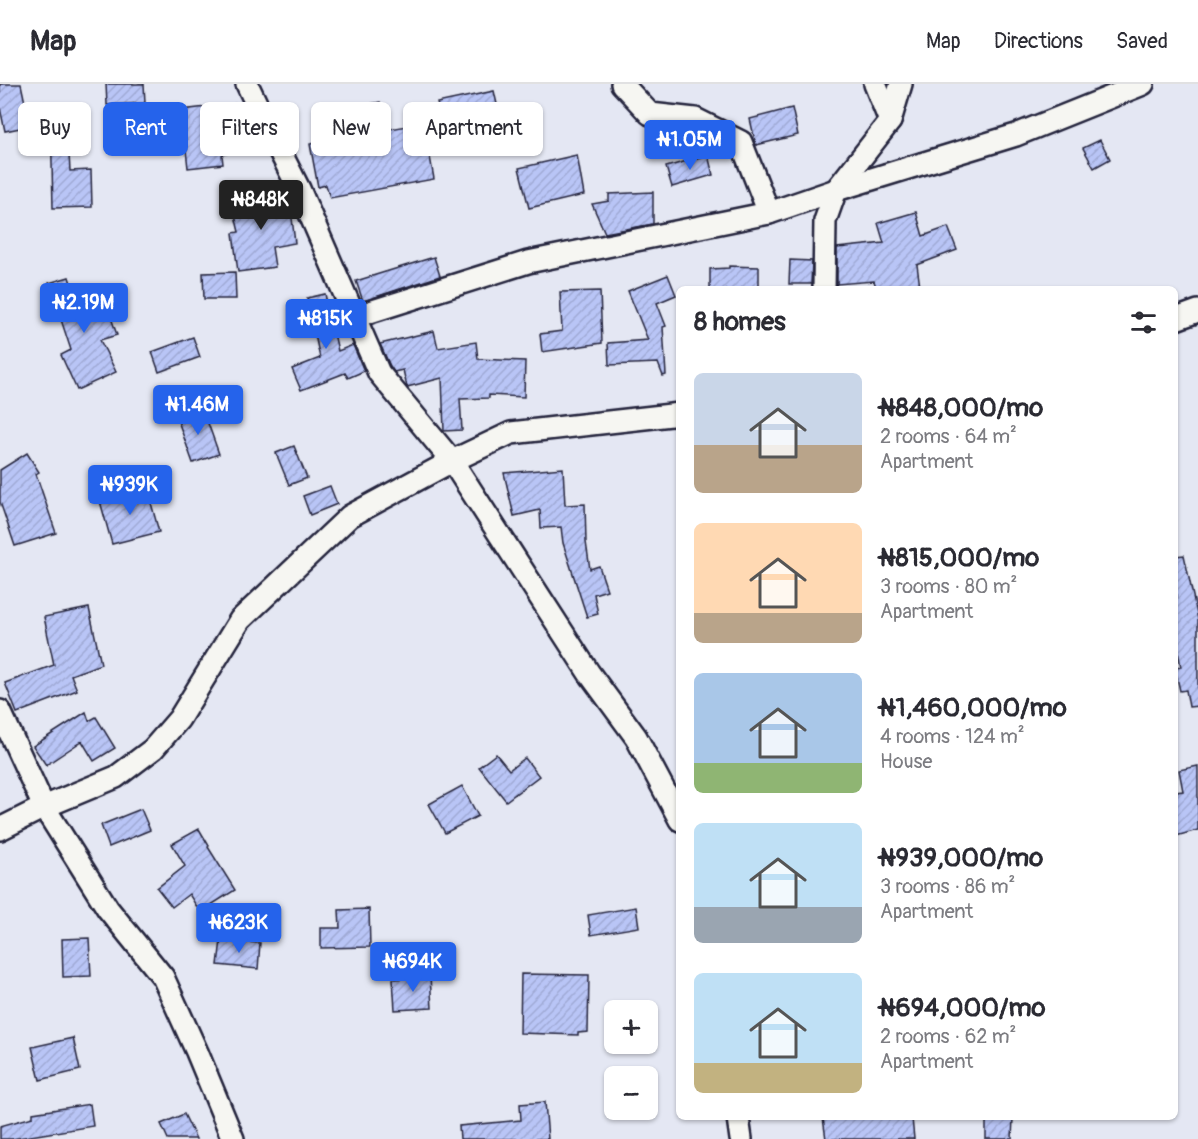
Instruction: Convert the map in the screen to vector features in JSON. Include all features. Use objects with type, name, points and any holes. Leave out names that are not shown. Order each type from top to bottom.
[{"type":"street","points":[[248,84],[299,189],[379,374],[452,461],[589,673],[636,737],[676,812]]},
{"type":"street","points":[[622,84],[650,114],[695,119],[741,142],[770,213]]},
{"type":"street","points":[[875,84],[890,121]]},
{"type":"street","points":[[824,286],[825,221],[836,190],[890,121],[901,84]]},
{"type":"street","points":[[354,317],[528,262],[770,213],[836,190],[1016,135],[1143,84]]},
{"type":"street","points":[[1178,318],[1198,311]]},
{"type":"street","points":[[0,829],[44,807],[116,777],[153,749],[179,719],[240,620],[350,516],[452,461],[512,433],[676,414]]},
{"type":"street","points":[[0,711],[44,807],[108,909],[163,977],[233,1139]]},
{"type":"street","points":[[738,1120],[741,1139]]},
{"type":"building","points":[[0,84],[21,84],[25,102],[18,102],[18,128],[5,131],[0,108]]},
{"type":"building","points":[[106,84],[144,84],[145,102],[107,102]]},
{"type":"building","points":[[494,91],[496,102],[442,102]]},
{"type":"building","points":[[200,108],[200,156],[222,156],[223,164],[188,168],[188,109]]},
{"type":"building","points":[[792,108],[798,135],[756,145],[750,119]]},
{"type":"building","points":[[403,127],[403,156],[430,156],[434,179],[330,198],[326,185],[318,187],[312,156],[391,156],[391,129]]},
{"type":"building","points":[[1100,140],[1110,159],[1094,168],[1083,148]]},
{"type":"building","points":[[577,155],[584,195],[529,208],[519,168]]},
{"type":"building","points":[[708,155],[713,175],[672,187],[666,167]]},
{"type":"building","points":[[52,156],[69,156],[70,171],[91,170],[92,207],[53,208]]},
{"type":"building","points":[[283,192],[287,210],[291,210],[295,243],[272,247],[275,267],[238,272],[233,233],[239,232],[232,203]]},
{"type":"building","points":[[653,192],[653,224],[605,233],[592,204],[609,201],[609,194]]},
{"type":"building","points":[[916,212],[923,236],[948,227],[957,250],[917,265],[920,286],[876,286],[874,281],[837,284],[837,248],[884,243],[878,223]]},
{"type":"building","points":[[434,257],[440,276],[363,301],[356,281]]},
{"type":"building","points":[[790,260],[812,261],[811,284],[789,284]]},
{"type":"building","points":[[729,266],[759,267],[759,286],[710,286],[710,269],[729,268]]},
{"type":"building","points":[[235,272],[236,299],[204,299],[203,273]]},
{"type":"building","points":[[668,275],[676,295],[657,303],[666,326],[663,327],[666,375],[663,376],[658,363],[609,365],[608,343],[648,340],[628,291]]},
{"type":"building","points":[[69,277],[77,302],[103,294],[117,335],[100,340],[116,372],[77,390],[61,355],[71,350],[49,283]]},
{"type":"building","points":[[600,291],[602,343],[542,352],[540,334],[562,331],[560,292]]},
{"type":"building","points":[[325,294],[338,351],[353,345],[364,371],[348,378],[345,373],[301,390],[292,369],[320,358],[307,298]]},
{"type":"building","points":[[434,331],[438,348],[476,342],[478,359],[525,361],[524,397],[489,395],[489,398],[460,399],[462,430],[444,431],[442,378],[407,387],[403,370],[394,372],[380,344]]},
{"type":"building","points":[[193,337],[200,357],[159,372],[152,352]]},
{"type":"building","points":[[203,409],[219,454],[193,463],[177,418]]},
{"type":"building","points":[[294,446],[307,478],[289,485],[276,453]]},
{"type":"building","points":[[27,453],[39,472],[36,474],[56,533],[15,546],[0,502],[0,470]]},
{"type":"building","points":[[563,468],[565,505],[585,504],[586,542],[590,569],[599,566],[607,590],[594,594],[598,614],[587,617],[563,543],[561,527],[541,528],[540,510],[514,516],[504,473]]},
{"type":"building","points":[[330,486],[337,504],[310,515],[303,496]]},
{"type":"building","points":[[147,488],[159,532],[112,544],[100,501]]},
{"type":"building","points":[[1184,555],[1198,619],[1198,706],[1189,707],[1186,690],[1180,691],[1178,682],[1178,668],[1181,667],[1178,652],[1178,556]]},
{"type":"building","points":[[89,608],[101,664],[71,675],[77,690],[17,713],[5,683],[54,665],[44,617]]},
{"type":"building","points":[[86,712],[89,721],[96,717],[115,748],[94,761],[82,741],[46,765],[33,746]]},
{"type":"building","points":[[496,754],[509,770],[525,758],[539,776],[506,801],[479,767]]},
{"type":"building","points":[[1198,766],[1198,830],[1178,835],[1178,792],[1183,791],[1179,770]]},
{"type":"building","points":[[462,786],[478,816],[445,833],[429,804]]},
{"type":"building","points":[[141,809],[150,830],[109,847],[101,825]]},
{"type":"building","points":[[199,829],[235,890],[200,912],[189,894],[172,907],[157,888],[185,866],[172,844]]},
{"type":"building","points":[[636,907],[639,927],[591,935],[588,915]]},
{"type":"building","points":[[369,909],[370,947],[321,948],[321,928],[340,928],[339,910]]},
{"type":"building","points":[[89,938],[91,976],[63,977],[62,939]]},
{"type":"building","points":[[221,940],[260,943],[258,969],[218,965]]},
{"type":"building","points":[[521,974],[589,975],[588,1032],[578,1033],[578,1035],[520,1033]]},
{"type":"building","points":[[430,976],[432,1008],[395,1010],[393,979]]},
{"type":"building","points":[[73,1038],[80,1070],[40,1080],[32,1047]]},
{"type":"building","points":[[545,1102],[548,1139],[460,1139],[459,1126],[521,1120],[520,1104]]},
{"type":"building","points":[[90,1104],[93,1126],[0,1139],[0,1126],[33,1117],[33,1113]]},
{"type":"building","points":[[184,1114],[196,1139],[168,1139],[161,1124]]},
{"type":"building","points":[[823,1120],[912,1120],[914,1139],[826,1139]]},
{"type":"building","points":[[986,1120],[1013,1120],[1012,1139],[986,1139]]}]
